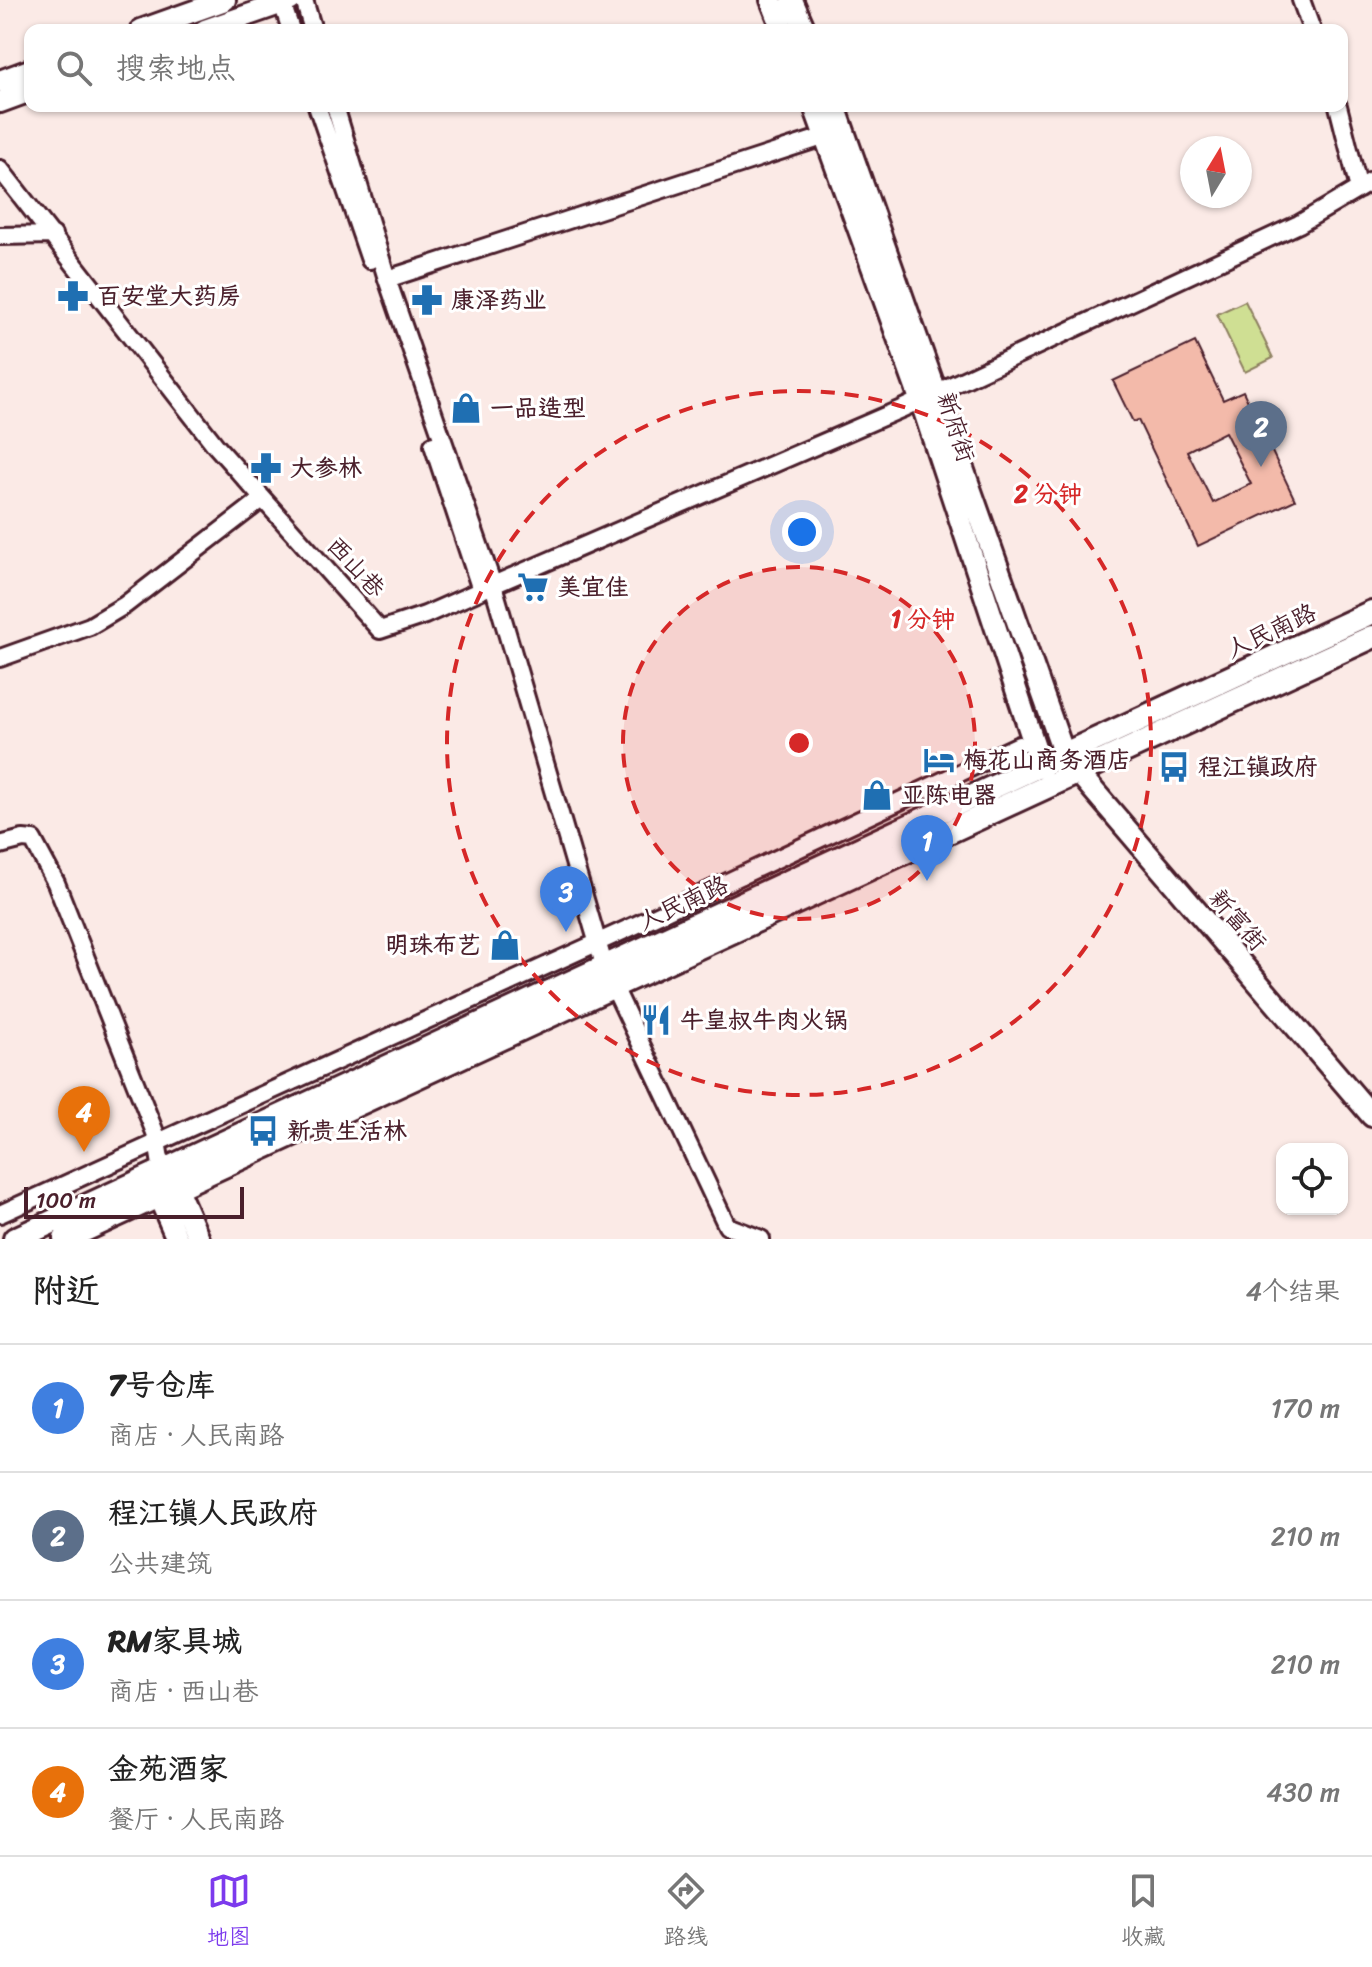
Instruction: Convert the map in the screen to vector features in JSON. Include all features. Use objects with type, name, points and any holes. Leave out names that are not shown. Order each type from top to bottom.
[{"type":"main road","name":"人民南路","points":[[609,977],[1042,768],[1071,765],[1372,612]]},
{"type":"main road","name":"人民南路","points":[[15,1239],[163,1180],[1071,765],[1372,637]]},
{"type":"main road","name":"人民南路","points":[[65,1239],[163,1180]]},
{"type":"street","points":[[158,24],[225,0]]},
{"type":"street","points":[[304,0],[311,24]]},
{"type":"street","points":[[771,0],[781,24]]},
{"type":"street","points":[[792,0],[802,24]]},
{"type":"street","points":[[1301,0],[1310,24]]},
{"type":"street","points":[[222,24],[288,1],[290,24]]},
{"type":"street","points":[[0,81],[24,72]]},
{"type":"street","points":[[0,102],[24,93]]},
{"type":"street","points":[[319,112],[487,587]]},
{"type":"street","points":[[337,112],[609,977],[727,1226],[761,1239]]},
{"type":"street","name":"新府街","points":[[816,112],[920,399],[1042,768]]},
{"type":"street","name":"新府街","points":[[837,112],[1071,765]]},
{"type":"street","points":[[487,587],[920,399],[1299,224],[1366,185],[1340,112]]},
{"type":"street","points":[[387,279],[826,136]]},
{"type":"street","name":"西山巷","points":[[0,169],[261,500],[380,630],[487,587]]},
{"type":"street","points":[[0,236],[53,235]]},
{"type":"street","points":[[0,658],[90,626],[114,612],[261,500]]},
{"type":"street","points":[[0,1214],[636,925],[1019,745]]},
{"type":"street","name":"新富街","points":[[1071,765],[1372,1116]]},
{"type":"street","points":[[0,845],[23,839],[33,840],[56,883],[156,1135],[177,1239]]},
{"type":"street","points":[[163,1180],[199,1239]]},
{"type":"green space","points":[[1245,301],[1273,358],[1245,372],[1217,314]]},
{"type":"building","points":[[1195,342],[1223,400],[1243,391],[1295,500],[1198,546],[1138,420],[1133,422],[1113,381]],"holes":[[[1225,432],[1251,484],[1213,503],[1187,451]]]},
{"type":"place","name":"百安堂大药房","points":[[73,296]]},
{"type":"place","name":"康泽药业","points":[[427,300]]},
{"type":"place","name":"一品造型","points":[[466,408]]},
{"type":"place","name":"程江镇人民政府","points":[[1261,467]]},
{"type":"place","name":"大参林","points":[[266,468]]},
{"type":"place","name":"美宜佳","points":[[533,587]]},
{"type":"place","name":"梅花山商务酒店","points":[[939,760]]},
{"type":"place","name":"程江镇政府","points":[[1174,767]]},
{"type":"place","name":"亚陈电器","points":[[877,795]]},
{"type":"place","name":"7号仓库","points":[[927,881]]},
{"type":"place","name":"RM家具城","points":[[566,932]]},
{"type":"place","name":"明珠布艺","points":[[505,945]]},
{"type":"place","name":"牛皇叔牛肉火锅","points":[[656,1020]]},
{"type":"place","name":"新贵生活林","points":[[263,1131]]},
{"type":"place","name":"金苑酒家","points":[[84,1152]]}]
